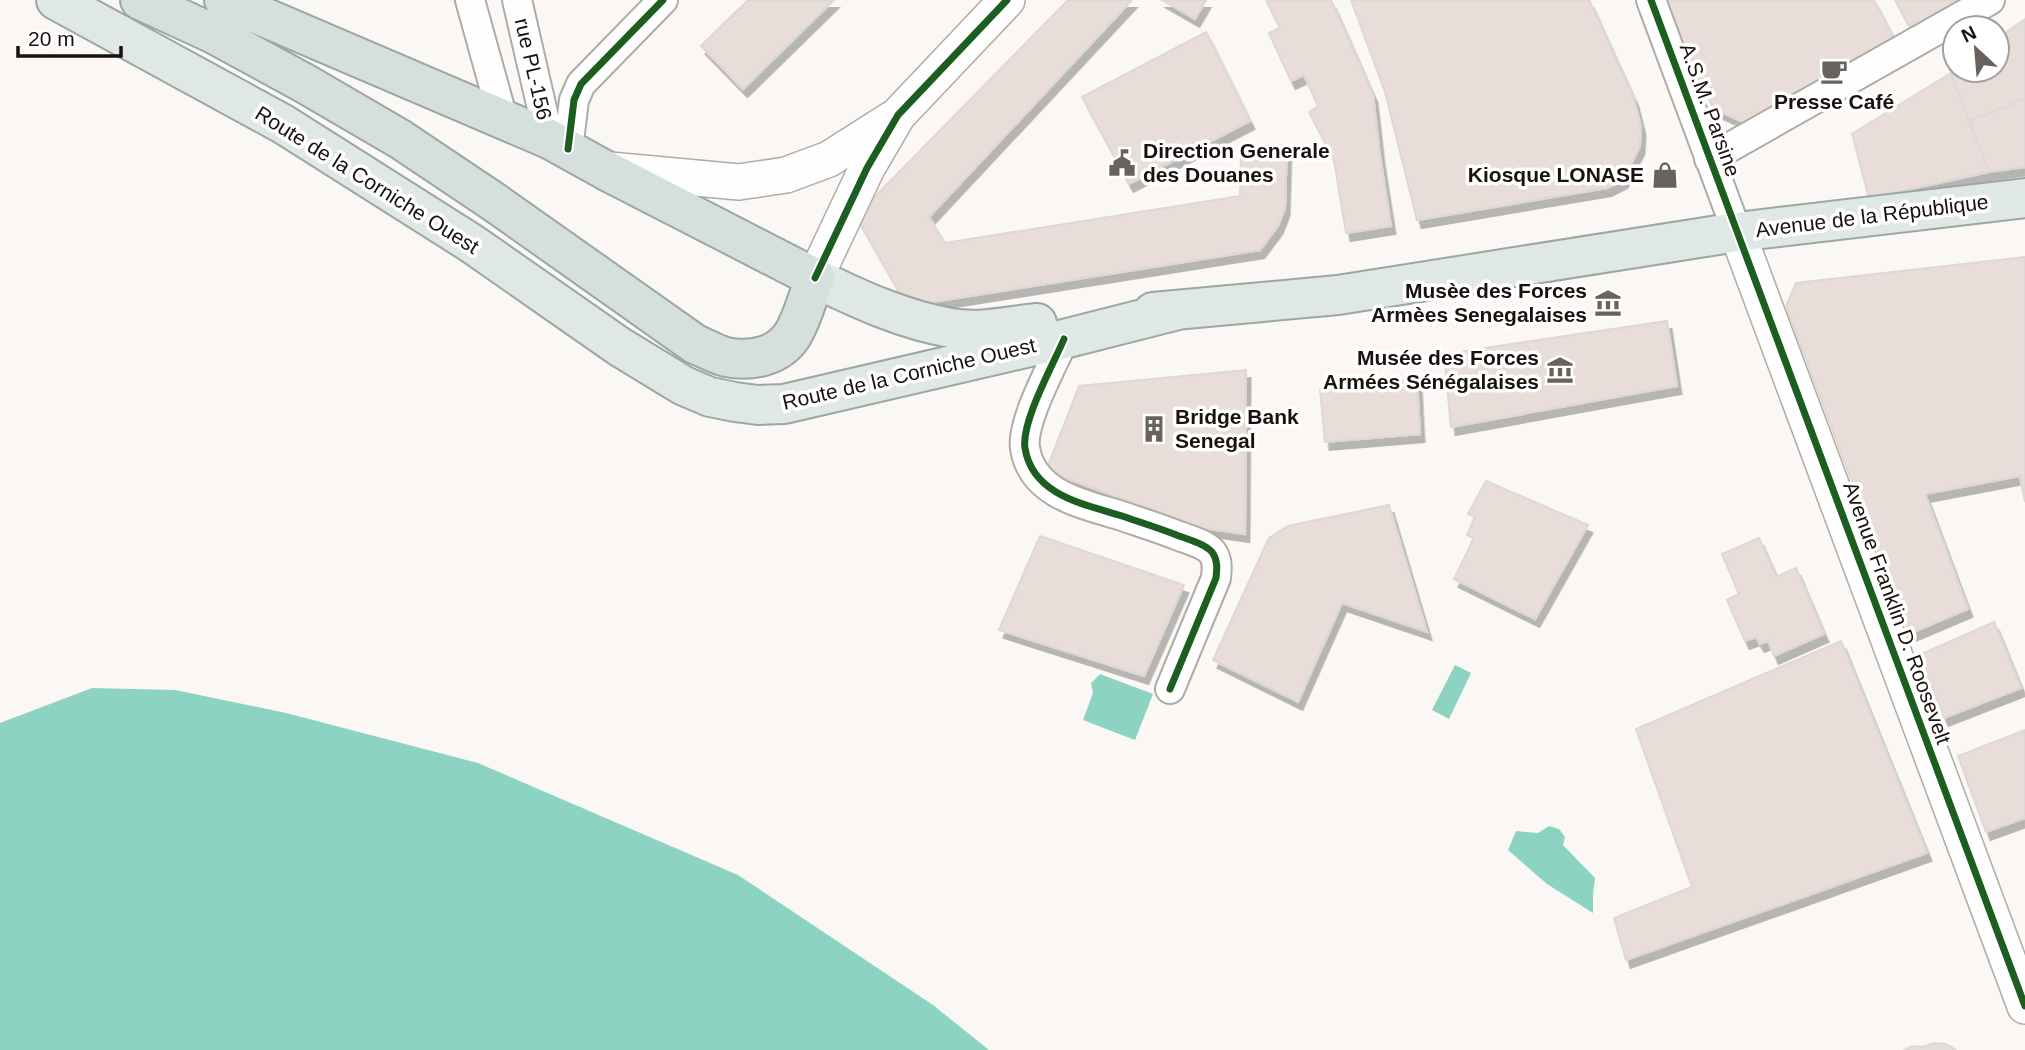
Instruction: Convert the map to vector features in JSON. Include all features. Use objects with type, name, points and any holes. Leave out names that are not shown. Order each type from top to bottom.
[{"type":"highway","points":[[140,0],[214,34],[400,139],[695,344],[723,356],[746,359],[764,356],[785,344],[793,334],[815,278]]},
{"type":"highway","name":"Route de la Corniche Ouest","points":[[224,0],[559,144],[815,278]]},
{"type":"main road","name":"Route de la Corniche Ouest","points":[[56,0],[283,124],[471,243],[620,347],[684,386],[710,397],[758,405],[784,404],[1178,310]]},
{"type":"main road","name":"Avenue de la République","points":[[1178,310],[1338,295],[1737,233],[2025,198]]},
{"type":"main road","name":"Route de la Corniche Ouest","points":[[815,278],[905,316],[953,329],[987,329],[1178,310]]},
{"type":"street","name":"rue PL-156","points":[[470,0],[503,119]]},
{"type":"street","name":"rue PL-156","points":[[516,0],[559,144]]},
{"type":"street","points":[[559,144],[580,84],[663,0]]},
{"type":"street","points":[[815,278],[867,168],[898,115],[1007,0]]},
{"type":"street","name":"A.S.M. Parsine","points":[[1651,0],[1737,233]]},
{"type":"street","points":[[1709,159],[1990,0]]},
{"type":"street","points":[[605,170],[739,181],[786,175],[829,159],[898,115]]},
{"type":"street","name":"Avenue Franklin D. Roosevelt","points":[[1737,233],[2025,1006]]},
{"type":"street","points":[[1064,339],[1027,425],[1025,447],[1031,468],[1048,487],[1068,499],[1157,527],[1211,550],[1217,559],[1216,578],[1170,689]]},
{"type":"shaded area","points":[[1455,665],[1471,673],[1449,719],[1432,710]]},
{"type":"shaded area","points":[[1100,674],[1153,694],[1135,740],[1083,720],[1093,693],[1091,683]]},
{"type":"shaded area","points":[[92,688],[175,690],[286,713],[478,763],[738,875],[933,1005],[989,1050],[0,1050],[0,723]]},
{"type":"shaded area","points":[[1549,826],[1559,829],[1565,837],[1563,845],[1595,878],[1593,913],[1547,884],[1508,850],[1516,831],[1538,833]]},
{"type":"building","points":[[748,0],[834,0],[743,89],[701,46]]},
{"type":"building","points":[[1068,0],[1132,0],[929,217],[945,243],[1240,196],[1241,152],[1287,145],[1285,208],[1278,226],[1260,250],[907,306],[856,216]]},
{"type":"building","points":[[1162,0],[1206,0],[1195,19]]},
{"type":"building","points":[[1266,0],[1331,0],[1373,95],[1391,226],[1346,233],[1334,160],[1309,112],[1318,106],[1304,75],[1291,81],[1269,33],[1280,28]]},
{"type":"building","points":[[1351,0],[1589,0],[1634,99],[1641,127],[1640,146],[1623,180],[1607,188],[1417,220],[1385,92]]},
{"type":"building","points":[[1659,0],[1874,0],[1894,38],[1745,123],[1714,109]]},
{"type":"building","points":[[1895,0],[1965,0],[1911,30]]},
{"type":"building","points":[[2025,19],[2025,99],[1969,121],[1955,84],[2011,84],[2011,29]]},
{"type":"building","points":[[1206,32],[1250,121],[1129,184],[1082,97]]},
{"type":"building","points":[[1941,79],[1941,84],[1955,84],[1989,172],[1869,198],[1852,134]]},
{"type":"building","points":[[2025,99],[2025,167],[1989,172],[1969,121]]},
{"type":"building","points":[[2025,257],[2025,502],[2020,476],[1925,494],[1968,609],[1909,634],[1786,306],[1796,283]]},
{"type":"building","name":"Musée des Forces Armées Sénégalaises","points":[[1667,321],[1677,386],[1451,427],[1444,354]]},
{"type":"building","name":"Bridge Bank Senegal","points":[[1246,370],[1245,534],[1202,528],[1046,471],[1079,386]]},
{"type":"building","points":[[1417,379],[1420,434],[1325,442],[1320,390]]},
{"type":"building","points":[[1486,481],[1588,525],[1535,619],[1454,579],[1474,538],[1467,535],[1475,517],[1468,514]]},
{"type":"building","points":[[1389,505],[1427,632],[1342,603],[1298,702],[1213,660],[1269,538],[1288,526]]},
{"type":"building","points":[[1040,536],[1184,585],[1144,676],[999,630]]},
{"type":"building","points":[[1759,538],[1776,577],[1796,568],[1824,634],[1774,656],[1768,641],[1760,644],[1756,637],[1745,641],[1727,600],[1739,594],[1722,554]]},
{"type":"building","points":[[1994,622],[2021,688],[1944,718],[1919,655]]},
{"type":"building","points":[[1841,641],[1927,853],[1626,960],[1614,918],[1692,887],[1636,729]]},
{"type":"building","points":[[2025,730],[2025,818],[1986,832],[1958,756]]},
{"type":"building","points":[[1933,1043],[1946,1044],[1956,1050],[1905,1050],[1912,1046],[1923,1047]]},
{"type":"cycle path","points":[[568,149],[574,100],[581,84],[663,0]]},
{"type":"cycle path","points":[[815,278],[867,168],[898,115],[1007,0]]},
{"type":"cycle path","points":[[1651,0],[2025,1006]]},
{"type":"cycle path","points":[[1064,339],[1033,409],[1025,437],[1025,448],[1037,476],[1061,495],[1197,542],[1209,549],[1215,558],[1216,578],[1170,689]]},
{"type":"place","name":"Presse Café","points":[[1834,71]]},
{"type":"place","name":"Direction Generale des Douanes","points":[[1122,163]]},
{"type":"place","name":"Kiosque LONASE","points":[[1665,175]]},
{"type":"place","name":"Musèe des Forces Armèes Senegalaises","points":[[1608,303]]},
{"type":"place","name":"Musée des Forces Armées Sénégalaises","points":[[1560,370]]},
{"type":"place","name":"Bridge Bank Senegal","points":[[1154,429]]}]
